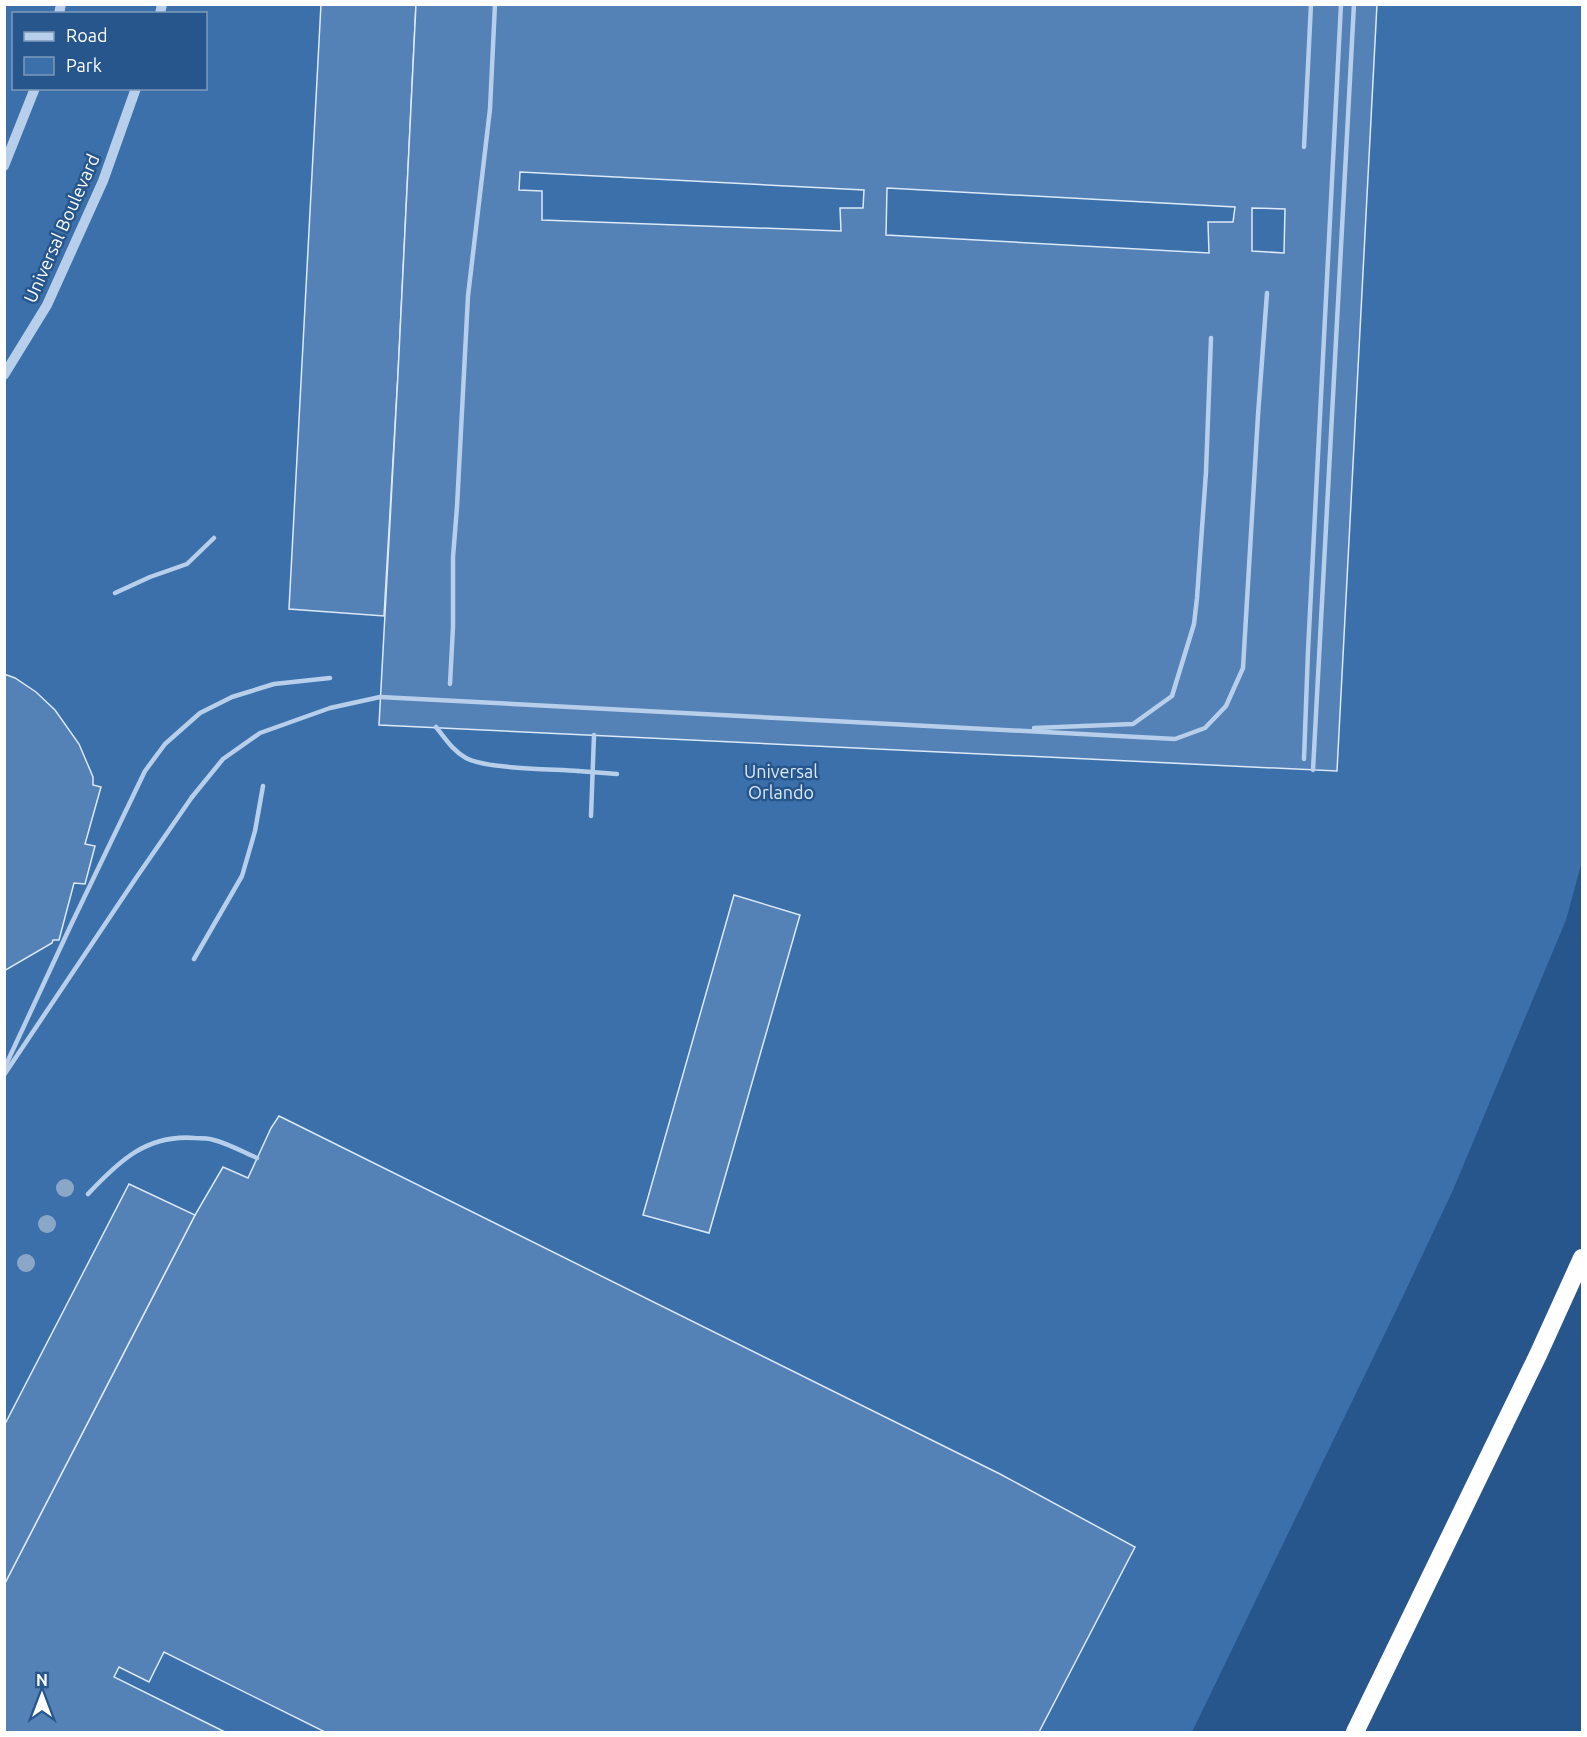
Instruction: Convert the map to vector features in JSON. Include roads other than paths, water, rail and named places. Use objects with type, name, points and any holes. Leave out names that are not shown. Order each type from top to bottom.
[{"type":"highway","points":[[1355,1732],[1538,1355],[1582,1258]]},
{"type":"street","points":[[4,166],[33,90]]},
{"type":"street","name":"Universal Boulevard","points":[[4,375],[47,305],[103,181],[135,90]]},
{"type":"lane","points":[[450,684],[453,557],[468,296],[490,109],[495,4]]},
{"type":"lane","points":[[1304,147],[1311,4]]},
{"type":"lane","points":[[1304,759],[1341,4]]},
{"type":"lane","points":[[1313,770],[1354,4]]},
{"type":"lane","points":[[4,1075],[192,797],[224,759],[260,733],[330,708],[380,697],[1175,739],[1205,728],[1226,706],[1243,668],[1267,293]]},
{"type":"lane","points":[[1007,729],[1133,724],[1172,696],[1194,624],[1196,607],[1206,472],[1211,338]]},
{"type":"lane","points":[[115,592],[187,564],[214,538]]},
{"type":"lane","points":[[4,1069],[145,771],[165,744],[200,713],[232,697],[274,684],[330,678]]},
{"type":"lane","points":[[436,727],[450,745],[466,758],[486,764],[617,774]]},
{"type":"lane","points":[[591,816],[594,735]]},
{"type":"lane","points":[[194,959],[242,876],[255,831],[263,786]]},
{"type":"lane","points":[[88,1194],[111,1169],[138,1149],[160,1140],[179,1136],[213,1139],[257,1158]]},
{"type":"park label","name":"Universal Orlando","points":[[781,781]]}]
